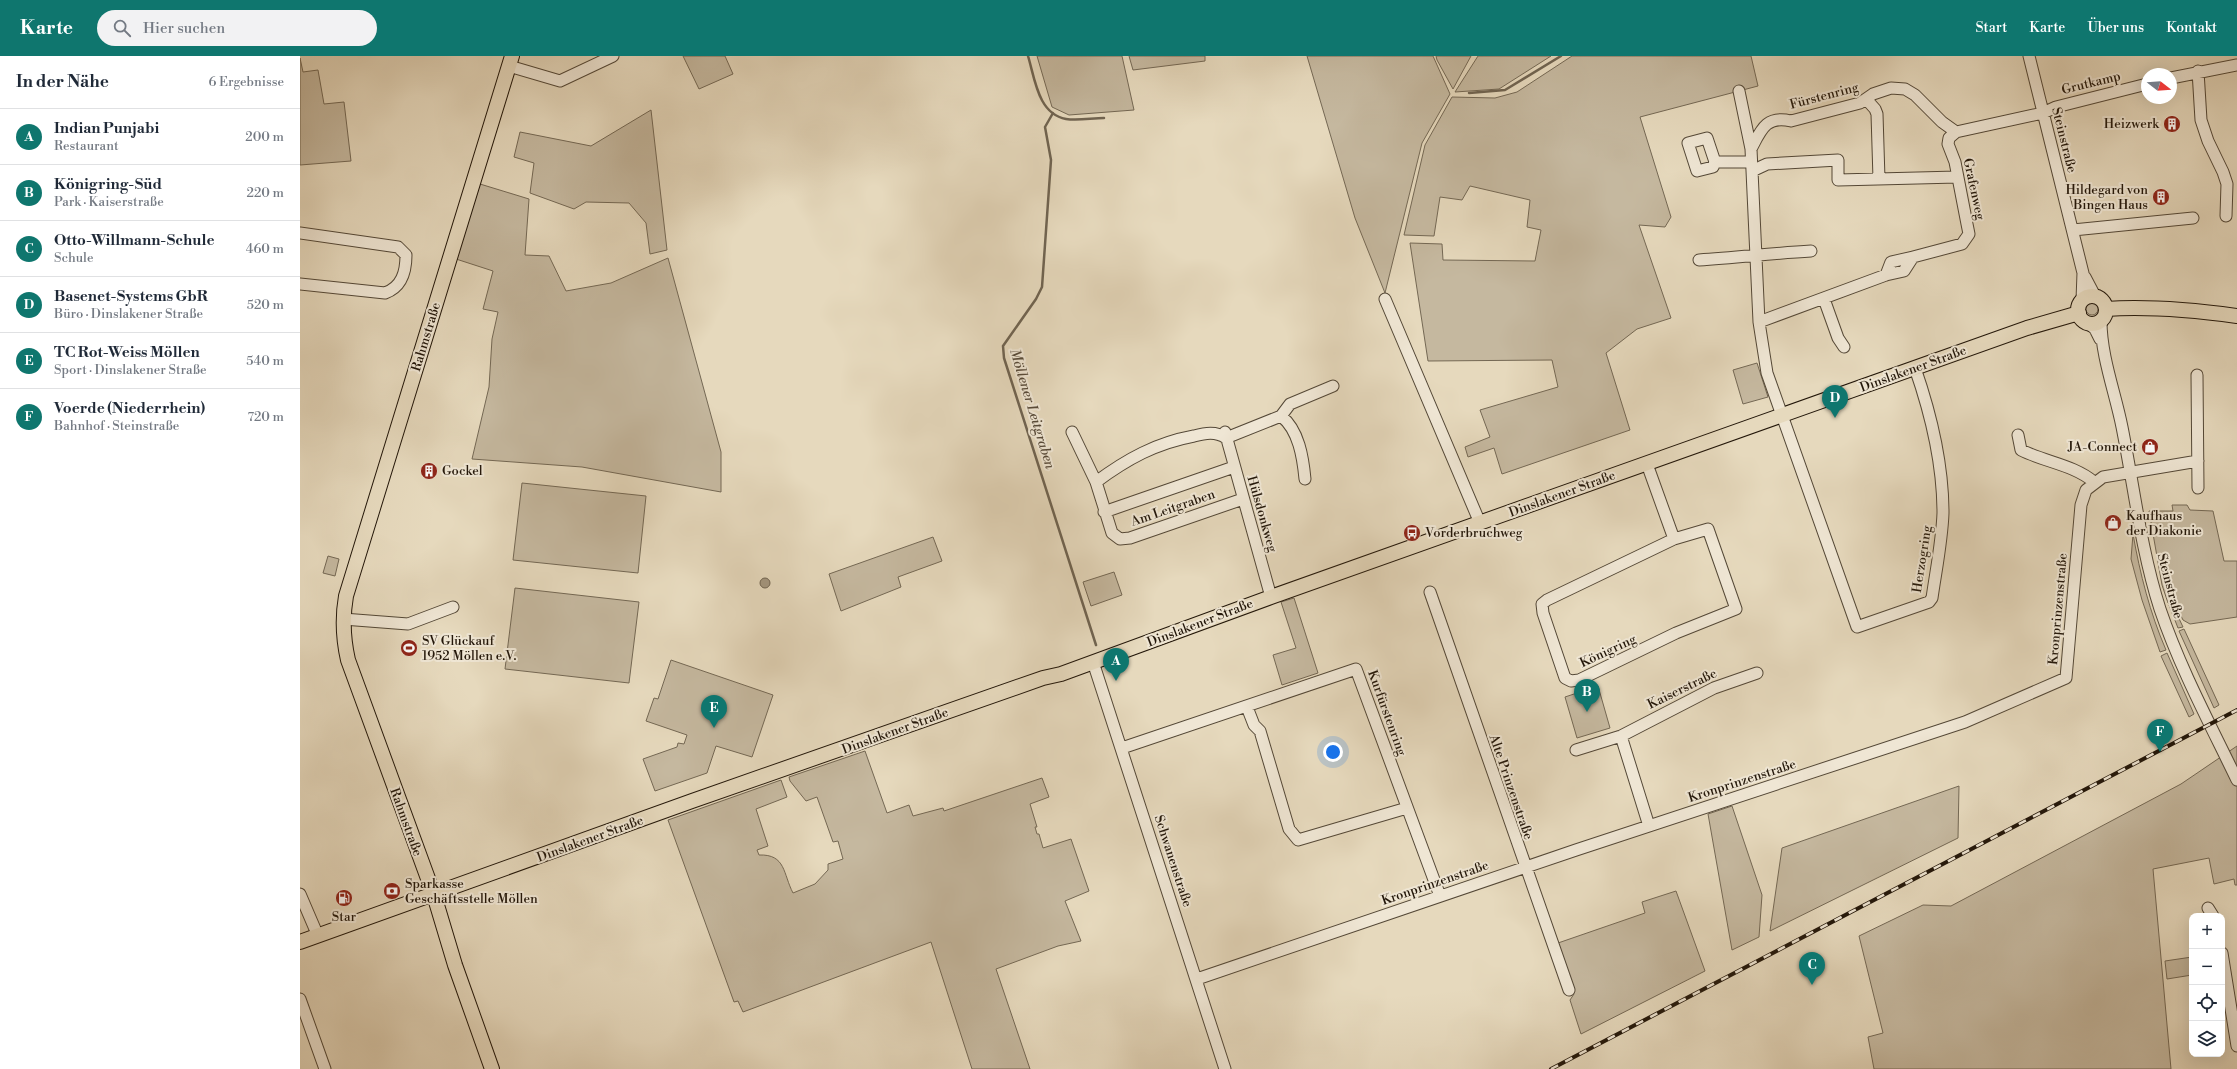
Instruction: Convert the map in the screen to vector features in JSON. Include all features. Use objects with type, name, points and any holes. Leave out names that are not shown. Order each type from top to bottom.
[{"type":"main road","name":"Rahmstraße","points":[[492,1069],[455,965],[434,895],[348,660],[343,637],[343,620],[346,596],[511,61]]},
{"type":"main road","points":[[2086,308],[2103,300],[2104,315],[2138,307],[2173,308],[2237,316]]},
{"type":"main road","name":"Dinslakener Straße","points":[[300,942],[692,801],[1043,678],[1093,662],[1271,597],[2027,328],[2086,308],[2092,324],[2104,315]]},
{"type":"street","points":[[511,61],[560,81],[613,56]]},
{"type":"street","name":"Steinstraße","points":[[2030,56],[2083,273],[2086,308],[2101,340],[2116,396],[2148,561],[2160,607],[2175,648],[2237,780]]},
{"type":"street","points":[[2177,76],[2198,71],[2237,65]]},
{"type":"street","points":[[2198,71],[2201,120],[2208,141],[2227,184],[2226,216]]},
{"type":"street","name":"Grutkamp","points":[[2043,113],[2056,107],[2141,86]]},
{"type":"street","name":"Fürstenring","points":[[1751,149],[1764,125],[1780,118],[1791,121],[1860,103],[1873,94],[1891,88],[1905,89],[1915,94],[1942,122],[1956,132]]},
{"type":"street","name":"Fürstenring","points":[[1739,91],[1751,149],[1759,322],[1767,373],[1782,415]]},
{"type":"street","points":[[1866,99],[1875,109],[1877,114],[1879,178]]},
{"type":"street","points":[[1956,132],[2043,113]]},
{"type":"street","name":"Grafenweg","points":[[1759,322],[1886,275],[1904,272],[1913,257],[1962,244],[1968,234],[1964,202],[1948,144],[1949,138],[1956,132]]},
{"type":"street","points":[[1715,162],[1752,167],[1766,164],[1838,160],[1838,180],[1957,177]]},
{"type":"street","points":[[2073,230],[2193,218]]},
{"type":"street","points":[[300,233],[398,247],[406,255],[406,264],[402,280],[394,290],[385,293],[300,284]]},
{"type":"street","points":[[1699,260],[1756,256],[1769,253],[1811,251]]},
{"type":"street","points":[[1385,299],[1480,523]]},
{"type":"street","points":[[1824,299],[1838,338],[1844,347]]},
{"type":"street","name":"Steinstraße","points":[[2101,340],[2104,315]]},
{"type":"street","name":"Herzogring","points":[[1782,415],[1857,627],[1929,602],[1932,598],[1943,513],[1941,479],[1934,435],[1915,368]]},
{"type":"street","points":[[2197,375],[2198,488]]},
{"type":"street","points":[[1096,482],[1120,465],[1144,451],[1174,440],[1212,434],[1226,434],[1281,416],[1290,404],[1332,386]]},
{"type":"street","points":[[1281,416],[1290,423],[1303,459],[1305,479]]},
{"type":"street","name":"Am Leitgraben","points":[[1072,432],[1096,482],[1104,512],[1112,533],[1120,539],[1130,538],[1243,499]]},
{"type":"street","name":"Hülsdonkweg","points":[[1226,434],[1271,597]]},
{"type":"street","points":[[2018,435],[2021,450],[2037,458],[2083,473],[2094,482],[2103,477],[2131,471],[2198,461]]},
{"type":"street","points":[[1647,464],[1674,539]]},
{"type":"street","name":"Am Leitgraben","points":[[1104,512],[1234,467]]},
{"type":"street","name":"Kronprinzenstraße","points":[[1197,979],[1649,826],[1965,722],[2066,678],[2081,505],[2086,490],[2094,482]]},
{"type":"street","name":"Königring","points":[[1708,529],[1736,609],[1676,633],[1579,680],[1570,681],[1565,678],[1543,613],[1542,604],[1547,600],[1674,539],[1708,529]]},
{"type":"street","name":"Alte Prinzenstraße","points":[[1430,592],[1524,868],[1569,990]]},
{"type":"street","points":[[343,620],[408,624],[453,607]]},
{"type":"street","name":"Schwanenstraße","points":[[1093,662],[1225,1069]]},
{"type":"street","name":"Kurfürstenring","points":[[1122,748],[1356,669],[1440,896]]},
{"type":"street","name":"Kaiserstraße","points":[[1576,750],[1621,736],[1714,688],[1757,673]]},
{"type":"street","points":[[1247,707],[1254,725],[1260,732],[1289,830],[1298,840],[1407,808]]},
{"type":"street","points":[[1621,736],[1649,826]]},
{"type":"street","points":[[300,894],[318,936]]},
{"type":"street","points":[[2225,972],[2237,1046]]},
{"type":"street","points":[[300,999],[326,1069]]},
{"type":"shaded area","points":[[683,56],[725,56],[733,74],[699,89]]},
{"type":"shaded area","points":[[1037,56],[1122,56],[1134,110],[1069,115],[1052,107]]},
{"type":"shaded area","points":[[1129,56],[1205,56],[1205,61],[1133,70]]},
{"type":"shaded area","points":[[1307,56],[1433,56],[1450,94],[1422,143],[1385,293],[1355,218]]},
{"type":"shaded area","points":[[1436,56],[1471,56],[1453,89],[1437,60]]},
{"type":"shaded area","points":[[1478,56],[1551,56],[1499,89],[1455,92]]},
{"type":"shaded area","points":[[1572,56],[1751,56],[1758,86],[1640,117],[1671,217],[1665,227],[1639,225],[1671,318],[1637,329],[1606,353],[1630,430],[1502,474],[1494,448],[1468,457],[1465,447],[1490,437],[1480,410],[1558,387],[1552,360],[1428,361],[1410,243],[1442,244],[1443,260],[1535,261],[1541,230],[1527,227],[1530,200],[1470,186],[1462,200],[1440,197],[1434,236],[1404,235],[1425,145],[1452,97],[1495,98],[1517,92]]},
{"type":"shaded area","points":[[300,58],[303,72],[318,70],[324,104],[344,102],[351,161],[300,165]]},
{"type":"shaded area","points":[[651,110],[667,250],[650,254],[646,223],[629,203],[586,202],[574,209],[530,193],[534,163],[514,157],[520,132],[591,146]]},
{"type":"shaded area","points":[[480,184],[529,199],[525,255],[549,256],[566,291],[611,283],[668,258],[721,452],[721,492],[582,467],[472,459],[489,387],[492,339],[498,312],[483,309],[493,271],[456,259]]},
{"type":"shaded area","points":[[2090,303],[2094,303],[2098,309],[2094,315],[2090,315],[2086,311],[2086,307]]},
{"type":"shaded area","points":[[1757,363],[1768,397],[1743,404],[1733,370]]},
{"type":"shaded area","points":[[522,483],[646,496],[638,573],[513,560]]},
{"type":"shaded area","points":[[2172,505],[2187,505],[2190,510],[2213,511],[2224,561],[2237,561],[2237,617],[2190,624],[2183,620],[2174,602],[2168,603],[2162,585],[2149,511],[2173,511]]},
{"type":"shaded area","points":[[2133,534],[2146,593],[2166,650],[2160,652],[2142,600],[2131,559]]},
{"type":"shaded area","points":[[933,537],[942,561],[898,577],[901,587],[841,611],[829,574]]},
{"type":"shaded area","points":[[328,556],[339,559],[335,576],[323,573]]},
{"type":"shaded area","points":[[1114,572],[1122,595],[1091,606],[1083,582]]},
{"type":"shaded area","points":[[763,578],[767,578],[769,579],[769,587],[763,588],[760,585],[760,581]]},
{"type":"shaded area","points":[[515,588],[639,602],[629,683],[505,669]]},
{"type":"shaded area","points":[[1294,598],[1318,673],[1282,685],[1273,655],[1296,648],[1281,602]]},
{"type":"shaded area","points":[[2169,605],[2174,608],[2183,627],[2178,628]]},
{"type":"shaded area","points":[[2184,629],[2219,705],[2214,708],[2179,631]]},
{"type":"shaded area","points":[[2167,653],[2194,714],[2189,717],[2161,656]]},
{"type":"shaded area","points":[[671,660],[773,695],[752,757],[716,746],[707,773],[655,791],[643,759],[677,747],[678,743],[684,744],[687,735],[646,721],[654,698],[658,699]]},
{"type":"shaded area","points":[[1598,686],[1610,728],[1577,738],[1565,697]]},
{"type":"shaded area","points":[[2237,746],[2237,885],[2235,885],[2234,879],[2214,884],[2209,858],[2153,869],[2171,1069],[1874,1069],[1868,1037],[1883,1033],[1859,936],[1923,905],[1951,906],[2181,784]]},
{"type":"shaded area","points":[[865,751],[887,813],[909,805],[913,816],[943,808],[944,811],[1042,778],[1049,797],[1030,804],[1037,827],[1035,827],[1037,834],[1039,834],[1043,848],[1071,839],[1089,891],[1065,901],[1081,941],[1058,946],[996,969],[1030,1069],[972,1069],[931,942],[743,1012],[738,1001],[734,1002],[668,820],[781,780],[787,797],[756,809],[768,846],[757,850],[759,855],[774,858],[779,862],[785,872],[793,893],[815,884],[828,870],[828,864],[843,859],[838,841],[833,842],[817,797],[806,801],[790,781],[789,777]]},
{"type":"shaded area","points":[[1959,786],[1958,838],[1770,931],[1782,848]]},
{"type":"shaded area","points":[[1732,806],[1762,895],[1759,937],[1732,950],[1708,814]]},
{"type":"shaded area","points":[[1676,891],[1705,971],[1581,1034],[1570,1000],[1574,994],[1558,943],[1645,913],[1642,902]]},
{"type":"shaded area","points":[[2189,957],[2189,975],[2167,979],[2165,961]]},
{"type":"waterway","name":"Möllener Leitgraben","points":[[1028,56],[1039,94],[1049,110],[1057,116],[1071,120],[1104,118]]},
{"type":"waterway","points":[[1469,93],[1505,90],[1561,56]]},
{"type":"waterway","name":"Möllener Leitgraben","points":[[1053,113],[1045,127],[1051,160],[1042,287],[1036,299],[1003,346],[1004,358],[1096,645]]},
{"type":"railway","points":[[1551,1069],[2237,710]]},
{"type":"place","name":"Heizwerk","points":[[2172,124]]},
{"type":"place","name":"Hildegard von Bingen Haus","points":[[2161,197]]},
{"type":"place","name":"Basenet-Systems GbR","points":[[1835,418]]},
{"type":"place","name":"JA-Connect","points":[[2150,447]]},
{"type":"place","name":"Gockel","points":[[429,471]]},
{"type":"place","name":"Kaufhaus der Diakonie","points":[[2113,523]]},
{"type":"place","name":"Vorderbruchweg","points":[[1412,533]]},
{"type":"place","name":"SV Glückauf 1952 Möllen e.V.","points":[[409,648]]},
{"type":"place","name":"Indian Punjabi","points":[[1116,681]]},
{"type":"place","name":"Königring-Süd","points":[[1587,712]]},
{"type":"place","name":"TC Rot-Weiss Möllen","points":[[714,728]]},
{"type":"place","name":"Voerde (Niederrhein)","points":[[2160,752]]},
{"type":"place","name":"Sparkasse Geschäftsstelle Möllen","points":[[392,891]]},
{"type":"place","name":"Star","points":[[344,898]]},
{"type":"place","name":"Otto-Willmann-Schule","points":[[1812,985]]}]
